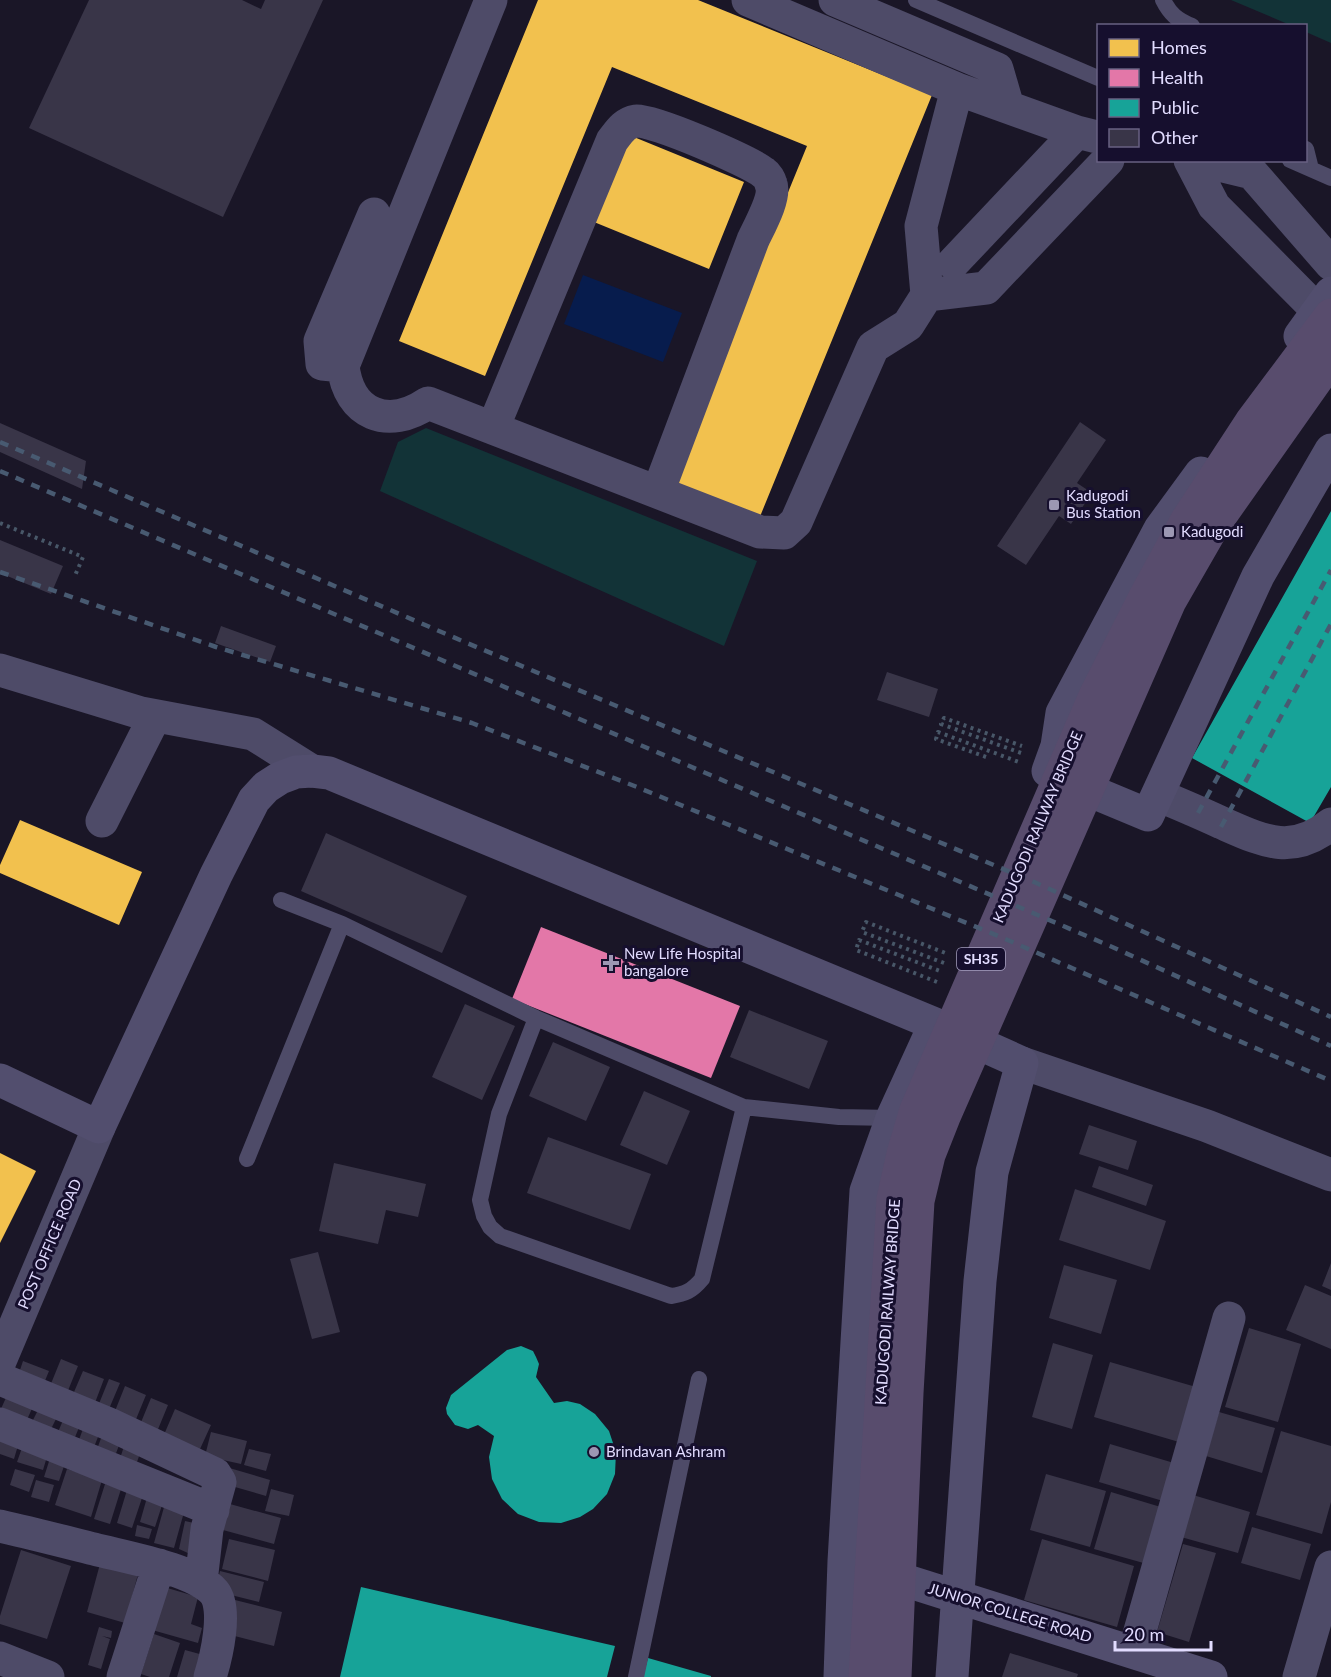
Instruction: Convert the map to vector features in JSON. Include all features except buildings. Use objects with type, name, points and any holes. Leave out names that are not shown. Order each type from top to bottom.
[{"type":"main road","name":"KADUGODI RAILWAY BRIDGE","points":[[865,1677],[893,1199],[916,1110],[1095,696],[1145,597],[1188,520],[1327,306]]},
{"type":"main road","name":"SH35","points":[[895,1677],[918,1201],[929,1155],[1170,601],[1212,528],[1331,359]]},
{"type":"street","points":[[491,0],[343,366],[345,380],[351,394],[360,405],[373,413],[387,417],[402,416],[428,403],[760,532],[784,533],[796,522],[873,347],[908,325],[927,295],[921,226],[957,89]]},
{"type":"street","points":[[748,0],[957,89],[1088,135],[953,263]]},
{"type":"street","points":[[835,0],[997,69],[1008,107]]},
{"type":"street","points":[[493,428],[612,141],[625,124],[638,120],[655,124],[744,162],[766,174],[773,187],[770,201],[753,240],[658,492]]},
{"type":"street","points":[[927,295],[986,288],[1106,162]]},
{"type":"street","points":[[1191,162],[1214,206],[1327,306],[1160,529],[1062,713],[1057,746],[1048,771],[1148,815],[1258,576],[1331,450]]},
{"type":"street","points":[[1206,162],[1252,173],[1331,264]]},
{"type":"street","points":[[343,366],[322,364],[320,341],[374,214]]},
{"type":"street","points":[[0,670],[155,716],[253,734],[312,771]]},
{"type":"street","points":[[102,821],[155,716]]},
{"type":"street","points":[[0,1080],[99,1127],[216,875],[254,800],[266,787],[280,778],[296,772],[312,771],[329,773],[935,1024],[1022,1063],[1207,1126],[1331,1175]]},
{"type":"street","points":[[1158,795],[1259,840],[1278,844],[1309,838],[1331,824]]},
{"type":"street","points":[[840,1677],[844,1562],[866,1191],[892,1118],[935,1024]]},
{"type":"street","points":[[952,1677],[980,1281],[991,1183],[1022,1063]]},
{"type":"street","name":"POST OFFICE ROAD","points":[[0,1361],[99,1127]]},
{"type":"street","points":[[1134,1652],[1229,1318]]},
{"type":"street","points":[[0,1379],[109,1424],[215,1474],[220,1482],[207,1529],[201,1582]]},
{"type":"street","points":[[0,1424],[213,1510]]},
{"type":"street","points":[[0,1526],[159,1565],[201,1582],[215,1593],[220,1611],[217,1657],[210,1677]]},
{"type":"street","name":"JUNIOR COLLEGE ROAD","points":[[844,1562],[1211,1677]]},
{"type":"street","points":[[123,1677],[159,1565]]},
{"type":"street","points":[[1299,1677],[1331,1567]]},
{"type":"street","points":[[0,1658],[48,1677]]},
{"type":"lane","points":[[916,0],[1097,78]]},
{"type":"lane","points":[[1163,0],[1178,20],[1187,24]]},
{"type":"lane","points":[[1307,156],[1311,170]]},
{"type":"lane","points":[[1294,162],[1331,178]]},
{"type":"lane","points":[[281,900],[342,924],[536,1018],[744,1107],[839,1117],[892,1118]]},
{"type":"lane","points":[[247,1159],[342,924]]},
{"type":"lane","points":[[536,1018],[499,1114],[480,1200],[484,1216],[490,1227],[500,1236],[670,1296],[684,1294],[702,1280],[744,1107]]},
{"type":"lane","points":[[636,1677],[699,1379]]},
{"type":"path","points":[[0,523],[83,557],[74,578]]},
{"type":"path","points":[[986,757],[936,739],[938,732],[1022,763],[1025,755],[941,724],[944,718],[1026,747]]},
{"type":"path","points":[[945,964],[862,932],[866,922],[955,957]]},
{"type":"path","points":[[927,978],[856,950],[859,939],[942,972]]},
{"type":"green space","points":[[1231,0],[1331,0],[1331,43],[1307,32],[1307,24],[1288,24]]},
{"type":"green space","points":[[426,428],[757,561],[724,646],[380,491],[398,442]]},
{"type":"water","points":[[583,275],[682,313],[663,362],[564,324]]},
{"type":"railway","points":[[0,442],[460,640],[1034,882],[1331,1017]]},
{"type":"railway","points":[[0,471],[1110,946],[1331,1046]]},
{"type":"railway","points":[[1198,813],[1331,570]]},
{"type":"railway","points":[[0,572],[216,647],[472,723],[637,787],[1003,938],[1331,1081]]},
{"type":"railway","points":[[1221,827],[1331,624]]},
{"type":"place","name":"Kadugodi Bus Station","points":[[1054,505]]},
{"type":"place","name":"Kadugodi","points":[[1169,532]]},
{"type":"place","name":"New Life Hospital bangalore","points":[[611,963]]},
{"type":"place","name":"Brindavan Ashram","points":[[594,1452]]}]
